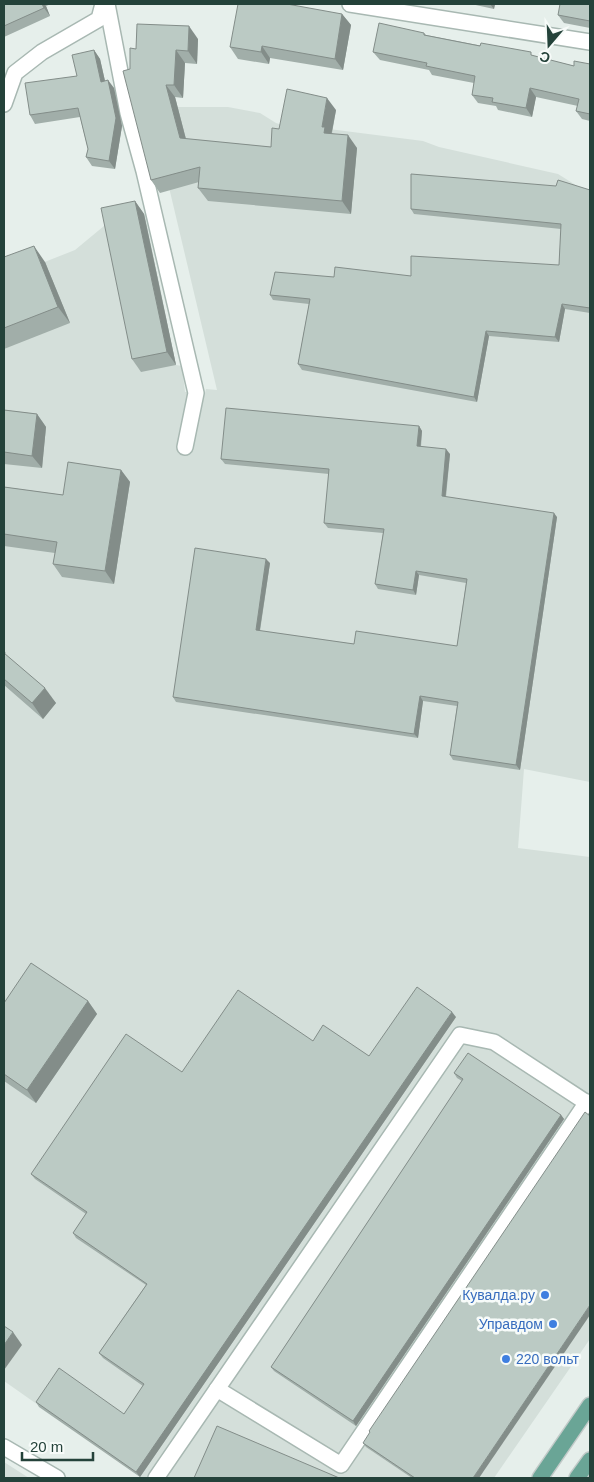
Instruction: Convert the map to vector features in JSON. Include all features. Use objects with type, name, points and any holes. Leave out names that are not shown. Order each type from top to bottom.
[{"type":"main road","points":[[540,1478],[590,1405]]},
{"type":"main road","points":[[577,1478],[590,1460]]},
{"type":"street","points":[[4,104],[15,72],[42,52],[99,19],[103,4]]},
{"type":"street","points":[[107,4],[128,113],[144,171],[196,393],[185,447]]},
{"type":"street","points":[[350,4],[590,42]]},
{"type":"street","points":[[156,1478],[217,1389],[460,1035],[494,1042],[588,1104],[341,1465],[217,1389]]},
{"type":"street","points":[[4,1446],[56,1478]]},
{"type":"shaded area","points":[[150,107],[228,107],[260,113],[276,123],[298,130],[329,129],[423,141],[439,147],[558,174],[590,194],[590,782],[524,769],[518,848],[590,857],[590,1339],[494,1478],[142,1478],[4,1381],[4,278],[75,250],[110,221],[145,214],[176,365],[182,366],[185,392],[205,393],[206,389],[217,390]]},
{"type":"shaded area","points":[[4,1462],[29,1478],[4,1478]]},
{"type":"building","points":[[4,4],[42,4],[44,8],[4,26]]},
{"type":"building","points":[[238,4],[287,4],[342,14],[335,59],[262,46],[261,52],[230,47]]},
{"type":"building","points":[[560,4],[590,4],[590,21],[558,15]]},
{"type":"building","points":[[379,23],[424,33],[424,35],[480,46],[481,43],[531,52],[531,55],[574,66],[574,61],[590,64],[590,114],[576,111],[579,99],[530,88],[526,108],[492,102],[493,98],[472,95],[475,76],[426,66],[427,63],[373,52]]},
{"type":"building","points":[[137,24],[189,26],[188,51],[176,50],[174,85],[166,85],[180,138],[271,147],[272,128],[279,129],[287,89],[327,98],[322,127],[325,127],[324,133],[348,135],[342,201],[198,188],[200,167],[151,180],[123,71],[130,69],[130,48],[136,49]]},
{"type":"building","points":[[94,50],[101,82],[108,80],[116,118],[109,161],[86,157],[88,149],[78,108],[30,115],[25,83],[77,76],[72,55]]},
{"type":"building","points":[[411,174],[556,186],[558,180],[590,190],[590,308],[562,304],[555,337],[486,331],[474,397],[298,364],[310,299],[270,295],[275,272],[334,277],[335,267],[411,276],[411,256],[559,265],[561,224],[411,209]]},
{"type":"building","points":[[135,201],[167,352],[132,359],[101,208]]},
{"type":"building","points":[[34,246],[58,307],[4,328],[4,257]]},
{"type":"building","points":[[226,408],[419,426],[417,446],[446,449],[442,496],[554,513],[516,765],[450,755],[458,702],[420,696],[414,734],[173,697],[195,548],[266,559],[256,630],[354,644],[356,631],[457,646],[467,579],[416,571],[413,590],[375,584],[384,529],[324,523],[329,469],[221,459]]},
{"type":"building","points":[[4,410],[37,414],[32,456],[4,452]]},
{"type":"building","points":[[68,462],[121,470],[105,571],[53,564],[57,542],[4,534],[4,487],[63,495]]},
{"type":"building","points":[[4,653],[45,688],[32,703],[4,679]]},
{"type":"building","points":[[31,963],[88,1001],[27,1090],[4,1074],[4,1003]]},
{"type":"building","points":[[417,987],[452,1012],[136,1472],[36,1402],[59,1368],[124,1414],[144,1384],[99,1353],[147,1284],[73,1233],[87,1212],[31,1174],[126,1034],[182,1072],[238,990],[313,1041],[323,1025],[369,1056]]},
{"type":"building","points":[[468,1053],[561,1115],[353,1421],[271,1367],[463,1079],[454,1073]]},
{"type":"building","points":[[585,1112],[590,1116],[590,1305],[473,1478],[415,1478],[363,1443],[369,1431]]},
{"type":"building","points":[[4,1326],[13,1332],[4,1345]]},
{"type":"building","points":[[217,1426],[337,1477],[339,1478],[194,1478]]},
{"type":"place","name":"Кувалда.ру","points":[[545,1295]]},
{"type":"place","name":"Управдом","points":[[553,1324]]},
{"type":"place","name":"220 вольт","points":[[506,1359]]}]
